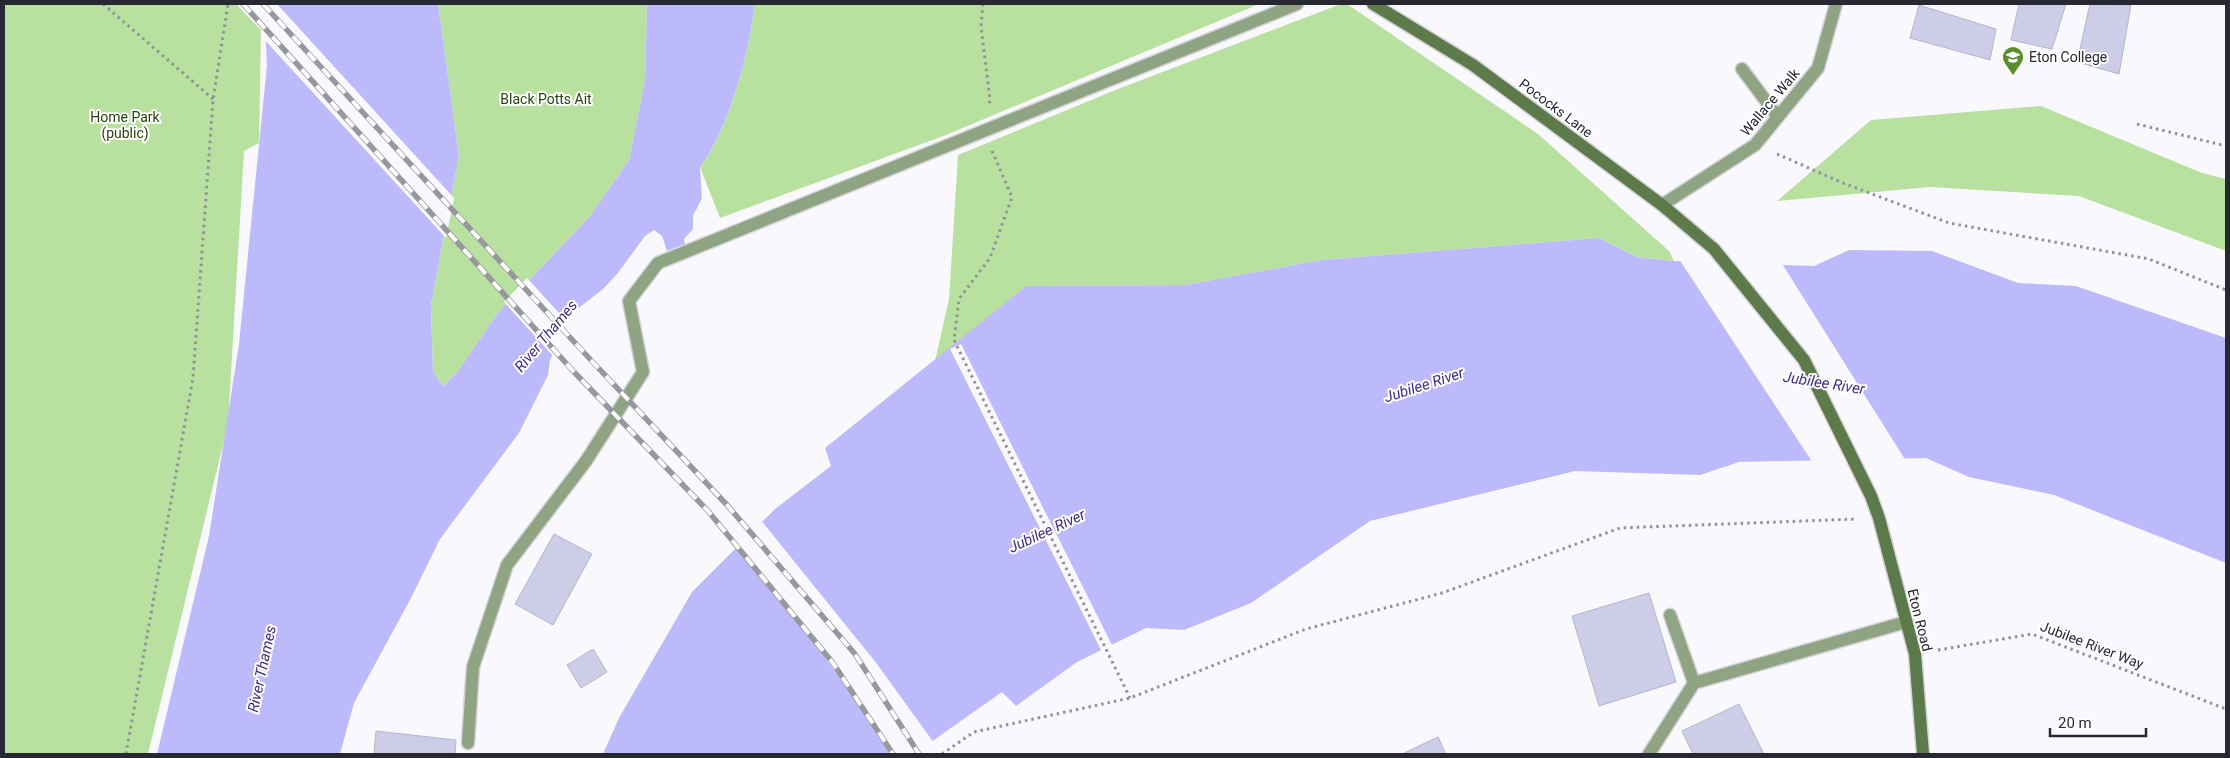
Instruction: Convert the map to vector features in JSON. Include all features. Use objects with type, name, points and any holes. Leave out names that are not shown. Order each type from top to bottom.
[{"type":"main road","name":"Pococks Lane","points":[[1373,4],[1473,65],[1662,205],[1714,249],[1804,360],[1871,496]]},
{"type":"main road","name":"Eton Road","points":[[1871,496],[1879,518],[1915,654],[1923,754]]},
{"type":"street","points":[[468,743],[473,667],[507,565],[586,461],[643,372],[629,301],[658,263],[1297,4]]},
{"type":"street","name":"Wallace Walk","points":[[1662,205],[1756,145],[1818,68],[1836,4]]},
{"type":"street","points":[[1742,69],[1778,117]]},
{"type":"street","points":[[1670,616],[1694,683]]},
{"type":"street","points":[[1649,754],[1694,683],[1906,622]]},
{"type":"path","points":[[103,4],[213,100]]},
{"type":"path","points":[[126,754],[193,378],[213,100],[228,4]]},
{"type":"path","points":[[983,4],[981,26],[990,100],[983,131],[1012,197],[990,258],[959,299],[954,340],[1130,698]]},
{"type":"path","points":[[2137,124],[2226,146]]},
{"type":"path","points":[[1756,145],[1843,184],[1949,223],[2149,259],[2226,290]]},
{"type":"path","points":[[942,754],[974,732],[1130,698],[1306,629],[1442,593],[1620,528],[1879,518]]},
{"type":"path","name":"Jubilee River Way","points":[[1915,654],[2032,634],[2226,709]]},
{"type":"green space","name":"Home Park (public)","points":[[4,4],[236,4],[261,30],[259,143],[244,151],[228,424],[148,754],[4,754]]},
{"type":"green space","name":"Black Potts Ait","points":[[438,4],[647,4],[645,80],[629,160],[590,216],[497,314],[458,371],[443,386],[433,372],[431,305],[459,155]]},
{"type":"green space","points":[[754,4],[1259,4],[946,135],[720,218],[700,167],[720,134],[736,89],[749,42]]},
{"type":"green space","points":[[1341,4],[1347,4],[1538,134],[1669,251],[1674,261],[1637,257],[1599,238],[1321,260],[1185,285],[1026,286],[935,361],[949,299],[958,155],[1118,89]]},
{"type":"green space","points":[[2041,106],[2202,173],[2226,179],[2226,251],[2079,196],[1930,187],[1777,201],[1871,120]]},
{"type":"water","name":"River Thames","points":[[264,4],[438,4],[459,155],[431,305],[433,372],[443,386],[458,371],[497,314],[590,216],[629,160],[645,80],[647,4],[754,4],[749,42],[736,89],[720,134],[700,167],[702,198],[693,216],[693,229],[684,239],[685,244],[667,251],[662,236],[654,230],[645,236],[618,273],[603,289],[571,314],[550,360],[548,375],[519,433],[440,539],[411,598],[354,703],[340,754],[157,754],[209,536],[239,344],[267,65]]},
{"type":"water","name":"Jubilee River","points":[[1599,238],[1637,257],[1674,261],[1814,266],[1849,250],[1932,251],[2018,283],[2076,286],[2226,338],[2226,563],[2054,495],[1969,477],[1926,458],[1739,462],[1700,475],[1575,471],[1370,521],[1251,603],[1184,630],[1146,628],[1077,662],[1016,706],[1002,692],[914,754],[603,754],[619,718],[692,592],[775,509],[831,466],[825,448],[1026,286],[1185,285],[1321,260]]},
{"type":"pier","points":[[262,4],[277,4],[454,198],[446,238],[263,38]]},
{"type":"pier","points":[[1679,259],[1781,262],[1906,461],[1813,463]]},
{"type":"pier","points":[[527,278],[569,324],[554,357],[504,302]]},
{"type":"pier","points":[[961,344],[1113,647],[1102,652],[950,349]]},
{"type":"pier","points":[[760,519],[877,664],[934,743],[918,754],[895,754],[800,623],[735,545]]},
{"type":"building","points":[[2019,4],[2066,4],[2052,49],[2011,40]]},
{"type":"building","points":[[2090,4],[2131,5],[2119,74],[2077,62]]},
{"type":"building","points":[[1919,5],[1996,29],[1990,60],[1910,38]]},
{"type":"building","points":[[554,534],[592,554],[553,625],[515,604]]},
{"type":"building","points":[[1649,593],[1676,682],[1599,706],[1572,616]]},
{"type":"building","points":[[593,649],[607,672],[581,688],[567,665]]},
{"type":"building","points":[[1739,704],[1764,754],[1693,754],[1682,731]]},
{"type":"building","points":[[376,731],[456,740],[455,754],[374,754]]},
{"type":"building","points":[[1438,737],[1446,754],[1402,754]]},
{"type":"railway","points":[[243,4],[574,372],[708,511],[833,663],[893,754]]},
{"type":"railway","points":[[263,4],[727,505],[855,654],[919,754]]},
{"type":"place","name":"Eton College","points":[[2013,76]]}]
